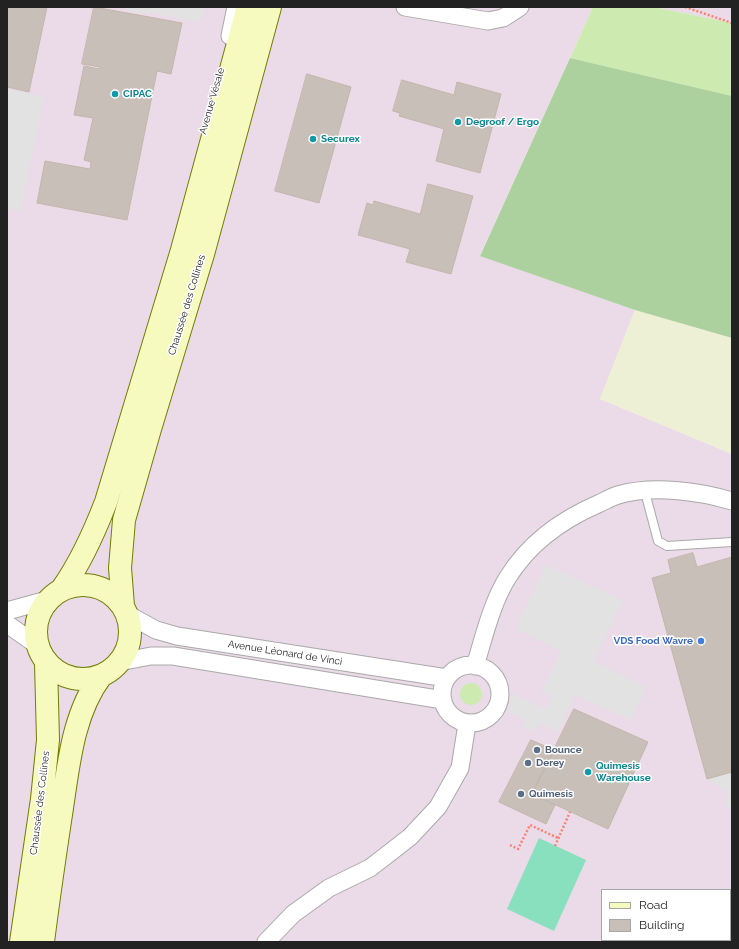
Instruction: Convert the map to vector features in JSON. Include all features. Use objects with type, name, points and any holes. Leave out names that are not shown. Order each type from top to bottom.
[{"type":"main road","name":"Chaussée des Collines","points":[[54,595],[73,573],[93,535],[106,502],[132,420],[197,196],[248,7]]},
{"type":"main road","name":"Chaussée des Collines","points":[[125,610],[120,568],[124,520],[203,254],[271,9]]},
{"type":"main road","points":[[43,942],[72,749],[83,709],[91,689],[101,676],[120,662],[130,639],[130,627],[125,610],[114,595],[102,588],[88,584],[75,585],[54,595],[39,614],[35,629],[42,654],[58,673],[72,678],[87,679],[101,676]]},
{"type":"main road","name":"Chaussée des Collines","points":[[21,942],[42,799],[48,740],[42,654]]},
{"type":"street","name":"Avenue Vésale","points":[[197,196],[198,150],[233,26],[236,7]]},
{"type":"street","points":[[405,7],[488,21],[503,18],[520,7]]},
{"type":"street","points":[[475,666],[489,620],[507,578],[533,544],[573,515],[618,495],[664,490],[713,495],[732,501]]},
{"type":"street","points":[[7,612],[54,595]]},
{"type":"street","name":"Avenue Léonard de Vinci","points":[[125,610],[156,630],[177,636],[447,678]]},
{"type":"street","points":[[7,624],[42,654]]},
{"type":"street","name":"Avenue Léonard de Vinci","points":[[120,662],[151,656],[173,656],[443,700]]},
{"type":"street","points":[[465,666],[475,666],[482,667],[496,679],[500,699],[497,709],[489,718],[479,722],[467,724],[458,721],[449,714],[443,700],[442,692],[447,678],[456,669],[465,666]]},
{"type":"street","points":[[266,942],[299,909],[329,888],[370,868],[410,836],[438,807],[460,768],[467,724]]},
{"type":"lane","points":[[645,492],[658,541],[667,546],[732,542]]},
{"type":"path","points":[[685,7],[732,23]]},
{"type":"path","points":[[555,846],[570,812]]},
{"type":"path","points":[[510,845],[518,849],[530,825],[558,838]]},
{"type":"shaded area","points":[[7,7],[593,7],[480,255],[635,310],[600,399],[732,454],[732,942],[7,942]]},
{"type":"shaded area","points":[[124,7],[205,7],[204,14],[199,22],[153,13],[141,13],[124,10]]},
{"type":"shaded area","points":[[654,7],[732,7],[732,23]]},
{"type":"shaded area","points":[[7,89],[44,97],[20,211],[7,208]]},
{"type":"shaded area","points":[[546,565],[623,600],[593,661],[646,687],[631,720],[575,695],[558,731],[539,723],[535,732],[522,726],[526,720],[508,712],[512,694],[545,709],[552,696],[542,691],[561,651],[515,628]]},
{"type":"shaded area","points":[[732,772],[732,809],[723,804],[729,793],[707,779]]},
{"type":"green space","points":[[593,7],[654,7],[732,23],[732,96],[570,58]]},
{"type":"green space","points":[[570,58],[732,96],[732,338],[635,310],[480,256]]},
{"type":"green space","points":[[635,310],[732,338],[732,454],[600,399]]},
{"type":"green space","points":[[467,683],[475,683],[482,690],[482,698],[475,705],[467,705],[460,698],[460,690]]},
{"type":"green space","points":[[539,838],[586,860],[554,931],[507,909]]},
{"type":"building","points":[[7,7],[47,7],[29,92],[7,87]]},
{"type":"building","name":"CIPAC","points":[[94,7],[182,23],[171,74],[157,71],[127,220],[37,203],[45,161],[90,169],[91,162],[84,160],[93,118],[74,115],[84,66],[99,69],[100,67],[82,64]]},
{"type":"building","name":"Securex","points":[[307,74],[351,87],[319,203],[275,191]]},
{"type":"building","name":"Degroof / Ergo","points":[[402,80],[454,95],[457,82],[501,94],[480,173],[436,161],[444,129],[399,116],[400,113],[393,111]]},
{"type":"building","points":[[428,184],[473,196],[451,274],[406,262],[410,249],[358,235],[367,203],[373,205],[374,201],[420,214]]},
{"type":"building","name":"VDS Food Wavre","points":[[693,553],[697,567],[732,557],[732,772],[707,779],[652,578],[671,573],[668,560]]},
{"type":"building","name":"Quimesis Warehouse","points":[[574,709],[648,742],[608,829],[532,794]]},
{"type":"building","points":[[531,740],[554,750],[532,794],[555,805],[546,824],[499,802]]},
{"type":"place","name":"CIPAC","points":[[115,94]]},
{"type":"place","name":"Degroof / Ergo","points":[[458,122]]},
{"type":"place","name":"Securex","points":[[313,139]]},
{"type":"place","name":"VDS Food Wavre","points":[[701,641]]},
{"type":"place","name":"Bounce","points":[[537,750]]},
{"type":"place","name":"Derey","points":[[528,763]]},
{"type":"place","name":"Quimesis Warehouse","points":[[588,772]]},
{"type":"place","name":"Quimesis","points":[[521,794]]}]
